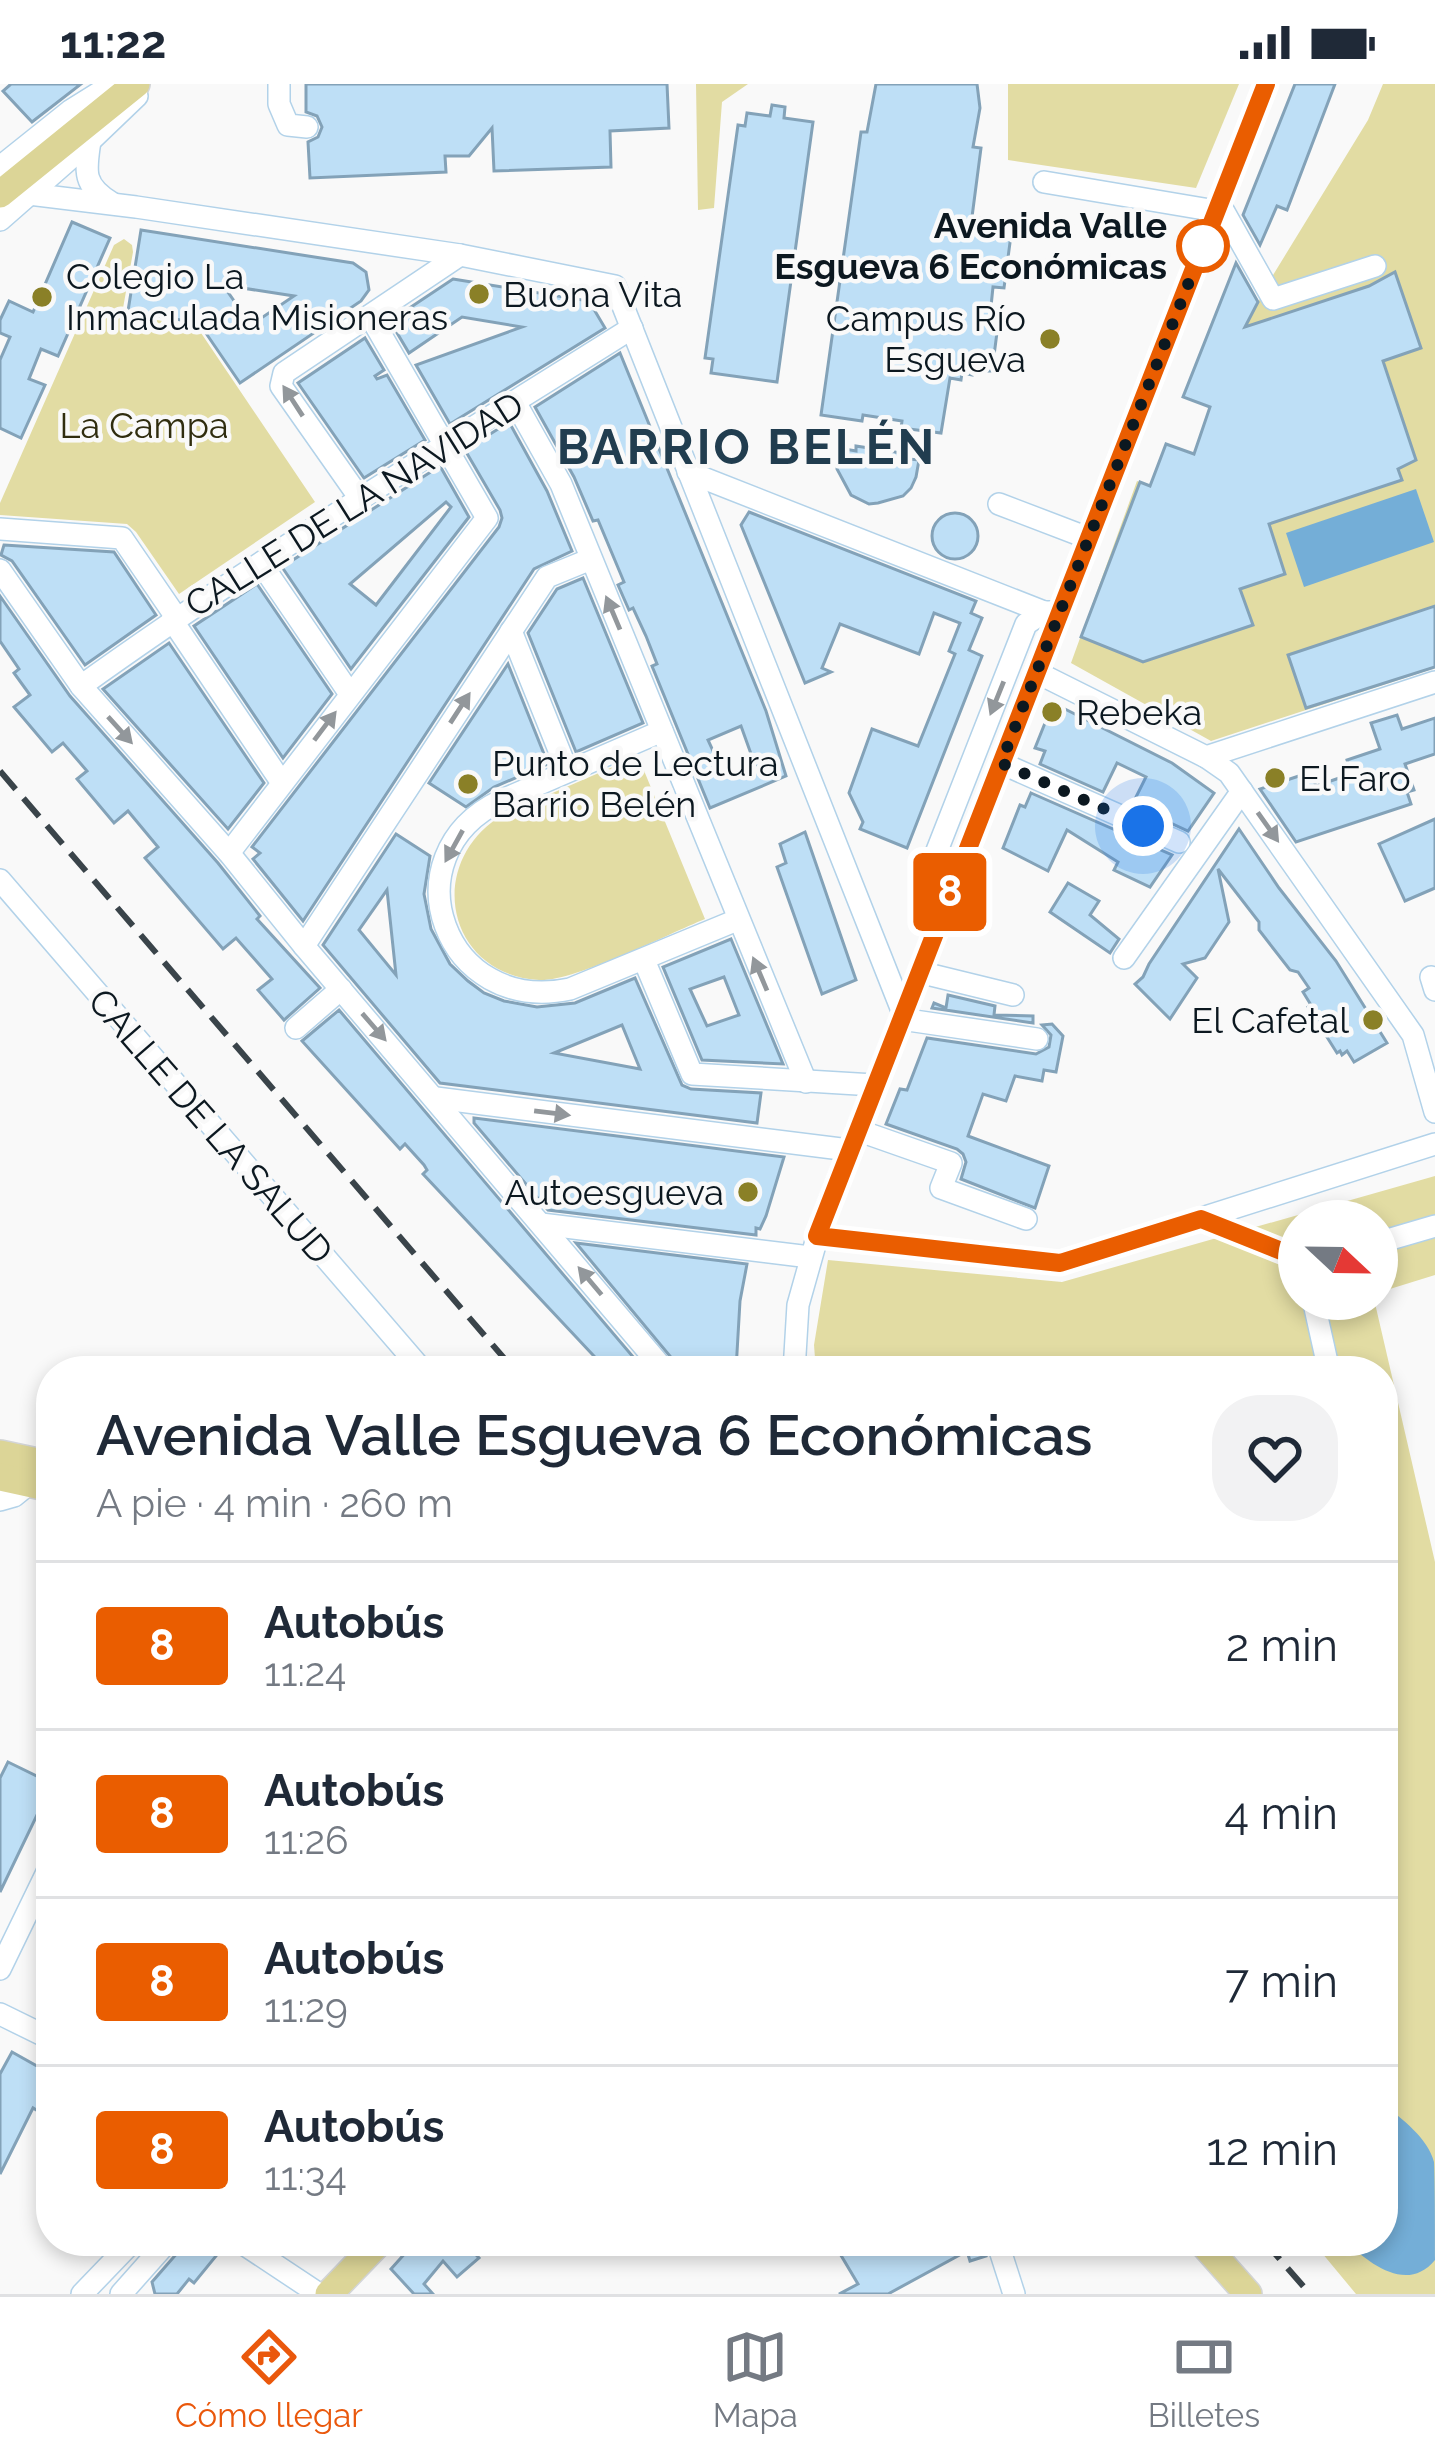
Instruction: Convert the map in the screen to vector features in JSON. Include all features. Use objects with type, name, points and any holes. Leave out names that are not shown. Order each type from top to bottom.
[{"type":"main road","points":[[14,194],[136,84]]},
{"type":"main road","points":[[0,1454],[36,1474]]},
{"type":"main road","points":[[0,1477],[36,1479]]},
{"type":"main road","points":[[329,2294],[366,2256]]},
{"type":"main road","points":[[1214,2256],[1248,2294]]},
{"type":"street","points":[[0,167],[70,111],[113,84]]},
{"type":"street","points":[[0,220],[14,194],[90,141],[148,84]]},
{"type":"street","points":[[279,84],[279,104],[288,125],[307,127]]},
{"type":"street","points":[[795,1356],[798,1305],[813,1246],[1036,672],[1052,612],[1088,538],[1266,84]]},
{"type":"street","points":[[90,141],[88,182],[112,203]]},
{"type":"street","points":[[1044,182],[1218,207]]},
{"type":"street","points":[[14,194],[112,203],[460,255],[615,286],[902,1016]]},
{"type":"street","points":[[1218,207],[1273,299],[1376,266]]},
{"type":"street","points":[[359,497],[281,386],[284,373],[460,255]]},
{"type":"street","points":[[229,853],[487,518],[370,316]]},
{"type":"street","name":"CALLE DE LA NAVIDAD","points":[[81,686],[359,497],[632,328]]},
{"type":"street","points":[[515,401],[560,484],[806,1082]]},
{"type":"street","points":[[688,472],[1052,612]]},
{"type":"street","points":[[999,504],[1088,538]]},
{"type":"street","points":[[0,530],[122,538],[282,783]]},
{"type":"street","points":[[304,946],[547,577],[591,559]]},
{"type":"street","points":[[262,565],[350,694]]},
{"type":"street","points":[[0,570],[81,686],[229,853],[652,1356]]},
{"type":"street","points":[[950,892],[938,886],[929,872],[1026,624],[1052,612]]},
{"type":"street","points":[[511,631],[567,770]]},
{"type":"street","points":[[1036,672],[1229,773],[1413,1035],[1435,1112]]},
{"type":"street","points":[[1206,757],[1435,682]]},
{"type":"street","points":[[662,731],[482,810],[454,839],[444,864],[439,888],[447,932],[470,965],[488,979],[509,989],[550,994],[737,920]]},
{"type":"street","points":[[1001,763],[1179,842]]},
{"type":"street","points":[[963,783],[989,793]]},
{"type":"street","points":[[1124,958],[1242,791]]},
{"type":"street","name":"CALLE DE LA SALUD","points":[[0,880],[410,1356]]},
{"type":"street","points":[[644,960],[692,1074],[874,1085]]},
{"type":"street","points":[[919,972],[1013,994]]},
{"type":"street","points":[[296,1028],[341,989]]},
{"type":"street","points":[[902,1016],[1037,1039]]},
{"type":"street","points":[[436,1098],[853,1140],[951,1163],[941,1188],[1026,1219]]},
{"type":"street","points":[[541,1224],[1060,1263],[1435,1144]]},
{"type":"street","points":[[1201,1219],[1278,1250]]},
{"type":"street","points":[[1398,1237],[1435,1226]]},
{"type":"street","points":[[1318,1320],[1326,1356]]},
{"type":"street","points":[[0,1500],[36,1484]]},
{"type":"street","points":[[0,1969],[36,1895]]},
{"type":"street","points":[[0,2014],[36,2032]]},
{"type":"street","points":[[82,2294],[119,2256]]},
{"type":"street","points":[[121,2294],[155,2256]]},
{"type":"street","points":[[262,2256],[319,2294]]},
{"type":"street","points":[[1002,2256],[1014,2294]]},
{"type":"green space","points":[[696,84],[748,84],[722,102],[714,208],[698,210]]},
{"type":"green space","points":[[1008,84],[1239,84],[1196,188],[1008,160]]},
{"type":"green space","points":[[1383,84],[1435,84],[1435,668],[1211,741],[1071,663],[1137,481],[1180,497],[1222,370],[1270,280],[1368,120]]},
{"type":"green space","name":"La Campa","points":[[124,239],[133,252],[122,314],[197,327],[315,502],[179,594],[127,524],[0,515],[0,503],[114,245]]},
{"type":"green space","points":[[638,756],[705,919],[555,979],[507,973],[483,958],[466,937],[456,912],[455,886],[463,859],[479,834],[504,814]]},
{"type":"green space","points":[[1435,1176],[1435,1275],[1398,1286],[1398,1200],[1351,1200]]},
{"type":"green space","points":[[1278,1221],[1278,1320],[1379,1320],[1387,1356],[815,1356],[828,1260],[1062,1282]]},
{"type":"green space","points":[[1398,1402],[1435,1562],[1435,2294],[1356,2294],[1324,2256],[1398,2256]]},
{"type":"water","points":[[1416,489],[1434,542],[1304,587],[1286,533]]},
{"type":"water","points":[[1398,2116],[1420,2137],[1434,2162],[1435,2260],[1424,2270],[1401,2275],[1365,2258],[1398,2256]]},
{"type":"building","points":[[11,84],[81,84],[32,122],[3,91]]},
{"type":"building","points":[[306,84],[667,84],[669,128],[610,131],[611,167],[494,171],[492,128],[469,156],[445,156],[446,172],[310,178],[308,142],[318,137],[322,127],[317,116],[306,112]]},
{"type":"building","points":[[876,84],[977,84],[980,108],[973,147],[981,148],[972,217],[983,218],[982,225],[1011,235],[1004,288],[993,287],[990,316],[999,317],[992,371],[962,373],[961,380],[950,378],[941,433],[901,428],[902,421],[863,415],[862,421],[821,415],[861,132],[867,132]]},
{"type":"building","points":[[1295,84],[1335,84],[1287,210],[1277,206],[1260,245],[1243,215]]},
{"type":"building","points":[[772,105],[785,107],[784,118],[813,122],[777,382],[711,373],[713,359],[705,358],[738,125],[745,126],[747,113],[770,116]]},
{"type":"building","name":"Colegio La Inmaculada Misioneras","points":[[72,222],[110,238],[58,356],[41,349],[29,379],[45,385],[21,438],[0,428],[0,360],[10,337],[0,333],[0,320],[9,301],[33,312]]},
{"type":"building","points":[[141,230],[353,263],[366,272],[369,290],[361,301],[240,383],[199,323],[128,311]],"holes":[[[223,285],[294,296],[251,325]]]},
{"type":"building","points":[[1236,263],[1258,302],[1245,327],[1369,286],[1395,272],[1421,348],[1383,361],[1416,460],[1398,469],[1402,480],[1269,524],[1285,574],[1240,589],[1253,625],[1143,662],[1081,637],[1140,482],[1150,486],[1166,444],[1194,454],[1210,407],[1183,397]]},
{"type":"building","points":[[453,279],[589,301],[605,328],[450,424],[416,365],[522,327],[462,317],[409,353],[390,321]]},
{"type":"building","points":[[365,338],[384,370],[375,376],[387,375],[425,440],[364,478],[298,383]]},
{"type":"building","points":[[620,353],[766,711],[786,776],[710,808],[652,666],[657,664],[646,636],[618,585],[624,582],[598,520],[593,521],[535,407]],"holes":[[[741,726],[755,765],[725,777],[708,740]]]},
{"type":"building","points":[[509,422],[547,491],[572,551],[534,569],[303,921],[253,859],[260,853],[252,847],[499,527],[500,510],[465,450]]},
{"type":"building","points":[[856,446],[919,460],[911,488],[903,496],[878,503],[851,495],[837,469],[839,448],[856,451]]},
{"type":"building","points":[[440,466],[469,517],[351,669],[282,567]],"holes":[[[446,502],[451,507],[376,605],[350,584]]]},
{"type":"building","points":[[749,512],[976,601],[971,613],[982,618],[969,650],[982,656],[907,848],[860,829],[863,822],[849,793],[872,729],[918,746],[955,654],[949,651],[960,623],[934,613],[919,654],[840,624],[822,668],[831,672],[805,683],[741,525]]},
{"type":"building","points":[[955,513],[971,520],[978,536],[971,552],[955,559],[939,552],[932,536],[939,520]]},
{"type":"building","points":[[4,545],[114,552],[156,615],[85,665],[12,561],[1,555]]},
{"type":"building","points":[[583,578],[643,723],[576,752],[528,633],[557,589]]},
{"type":"building","points":[[257,584],[332,694],[283,758],[194,626]]},
{"type":"building","points":[[0,596],[70,696],[218,863],[260,916],[257,919],[320,988],[284,1020],[258,990],[272,979],[236,938],[223,949],[145,858],[158,847],[128,811],[114,823],[77,779],[87,771],[63,743],[52,752],[14,707],[30,695],[0,641]]},
{"type":"building","points":[[1435,606],[1435,667],[1306,708],[1288,655]]},
{"type":"building","points":[[169,643],[264,783],[228,829],[103,689]]},
{"type":"building","points":[[508,664],[548,764],[494,787],[466,807],[429,783]]},
{"type":"building","points":[[1053,703],[1172,763],[1214,793],[1188,831],[1132,805],[1146,777],[1117,763],[1103,792],[1040,764],[1045,751],[1035,748]]},
{"type":"building","points":[[1397,715],[1402,729],[1435,718],[1435,754],[1405,764],[1414,790],[1407,792],[1411,804],[1296,842],[1260,789],[1311,772],[1316,786],[1351,774],[1347,760],[1380,749],[1371,723]]},
{"type":"building","points":[[1031,793],[1172,855],[1150,887],[1114,870],[1118,862],[1067,830],[1048,871],[1003,848],[1020,805],[1025,807]]},
{"type":"building","points":[[1435,819],[1435,888],[1405,901],[1379,844]]},
{"type":"building","points":[[1239,829],[1336,961],[1387,1043],[1354,1062],[1347,1051],[1337,1053],[1308,1007],[1303,992],[1309,988],[1259,930],[1259,922],[1218,869],[1229,922],[1205,958],[1183,964],[1197,978],[1170,1019],[1135,984]]},
{"type":"building","points":[[805,832],[856,980],[822,994],[777,867],[786,863],[780,844]]},
{"type":"building","points":[[396,834],[430,856],[424,894],[431,929],[450,964],[468,981],[504,1001],[537,1007],[575,1003],[635,978],[682,1085],[761,1093],[757,1123],[440,1083],[323,945]],"holes":[[[387,890],[396,975],[359,930]],[[622,1025],[640,1069],[554,1053]]]},
{"type":"building","points":[[1068,883],[1099,901],[1090,915],[1119,939],[1110,953],[1050,912]]},
{"type":"building","points":[[731,939],[783,1064],[702,1060],[663,967]],"holes":[[[724,977],[739,1015],[707,1026],[690,989]]]},
{"type":"building","points":[[948,995],[995,1006],[994,1015],[1033,1016],[1033,1023],[932,1008],[934,1003],[946,1008]]},
{"type":"building","points":[[339,1010],[632,1356],[594,1356],[423,1174],[424,1165],[405,1144],[400,1149],[302,1041]]},
{"type":"building","points":[[1052,1024],[1063,1036],[1056,1072],[1044,1070],[1042,1081],[1015,1076],[1006,1101],[983,1094],[968,1136],[1049,1166],[1035,1208],[961,1179],[966,1162],[957,1149],[886,1124],[900,1089],[907,1090],[927,1038],[1036,1054],[1049,1047],[1051,1035],[1042,1025]]},
{"type":"building","points":[[474,1118],[784,1157],[756,1235],[548,1210]]},
{"type":"building","points":[[576,1243],[747,1264],[737,1356],[670,1356]]},
{"type":"building","points":[[8,1762],[36,1776],[36,1817],[0,1892],[0,1778]]},
{"type":"building","points":[[12,2052],[36,2066],[36,2110],[0,2174],[0,2074]]},
{"type":"building","points":[[175,2256],[216,2256],[194,2283],[189,2279],[177,2294],[155,2294],[152,2282]]},
{"type":"building","points":[[403,2256],[479,2258],[457,2277],[443,2261],[424,2284],[433,2294],[414,2294],[391,2269]]},
{"type":"building","points":[[841,2256],[958,2256],[888,2294],[839,2294],[858,2284]]},
{"type":"railway","points":[[0,771],[502,1356]]},
{"type":"railway","points":[[1277,2256],[1310,2294]]},
{"type":"bus line","name":"8","points":[[1266,84],[817,1236],[1060,1263],[1201,1219],[1278,1250]]},
{"type":"place","name":"Avenida Valle Esgueva 6 Económicas","points":[[1203,246]]},
{"type":"place","name":"Buona Vita","points":[[479,294]]},
{"type":"place","name":"Colegio La Inmaculada Misioneras","points":[[42,297]]},
{"type":"place","name":"Campus Río Esgueva","points":[[1050,339]]},
{"type":"place","name":"Rebeka","points":[[1052,712]]},
{"type":"place","name":"El Faro","points":[[1275,778]]},
{"type":"place","name":"Punto de Lectura Barrio Belén","points":[[468,784]]},
{"type":"place","name":"El Cafetal","points":[[1373,1020]]},
{"type":"place","name":"Autoesgueva","points":[[748,1192]]},
{"type":"district","name":"BARRIO BELÉN","points":[[747,447]]},
{"type":"route","points":[[1143,826],[1001,763],[1203,246]]}]
